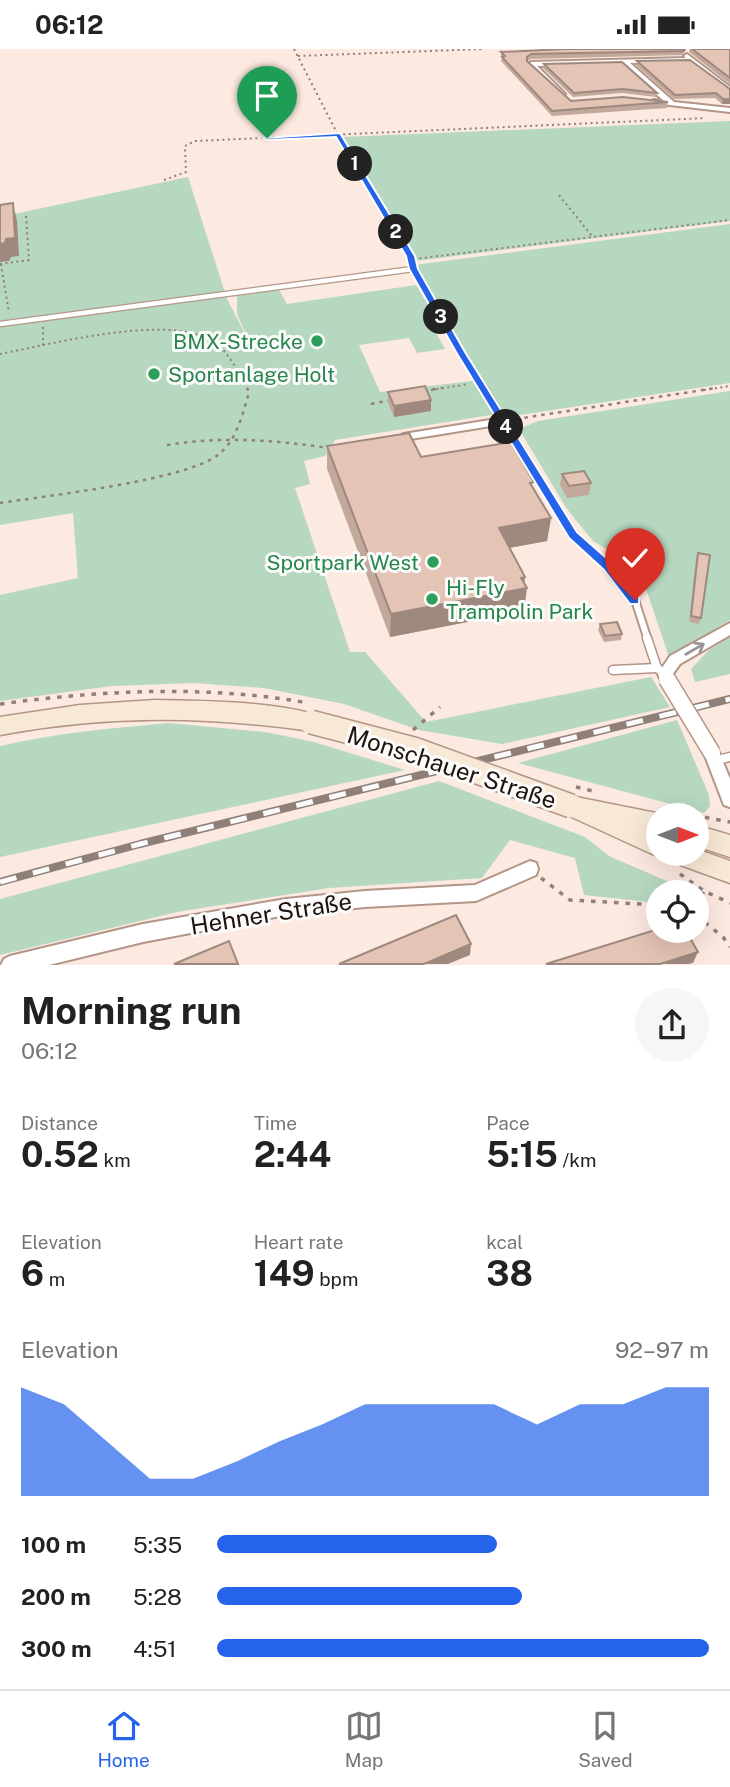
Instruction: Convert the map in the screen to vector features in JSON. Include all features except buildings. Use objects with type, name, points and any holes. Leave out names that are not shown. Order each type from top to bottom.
[{"type":"main road","name":"Monschauer Straße","points":[[0,726],[93,712],[154,707],[208,709],[311,722],[414,749],[571,806],[646,840]]},
{"type":"main road","name":"Monschauer Straße","points":[[571,806],[606,810],[646,820]]},
{"type":"main road","points":[[709,839],[730,846]]},
{"type":"main road","points":[[709,864],[730,872]]},
{"type":"street","points":[[570,102],[531,64],[689,58],[730,90]]},
{"type":"street","points":[[623,61],[672,104]]},
{"type":"street","points":[[647,101],[730,110]]},
{"type":"street","points":[[730,628],[676,660],[663,674],[719,757],[730,778]]},
{"type":"street","points":[[719,757],[730,800]]},
{"type":"street","name":"Hehner Straße","points":[[10,964],[143,933],[286,907],[476,893],[530,869]]},
{"type":"lane","points":[[0,324],[413,269],[573,535],[608,566],[635,600],[663,674],[613,670]]},
{"type":"lane","points":[[400,438],[503,421]]},
{"type":"path","points":[[294,49],[338,135],[411,260],[730,220]]},
{"type":"path","points":[[298,56],[483,49]]},
{"type":"path","points":[[164,180],[186,172],[185,146],[195,141],[712,118]]},
{"type":"path","points":[[559,195],[593,237]]},
{"type":"path","points":[[10,322],[1,264],[29,260],[26,215]]},
{"type":"path","points":[[43,347],[44,317]]},
{"type":"path","points":[[0,354],[135,332],[185,332],[207,338],[231,360],[249,393],[233,436],[218,457],[188,469],[0,503]]},
{"type":"path","points":[[420,393],[479,382]]},
{"type":"path","points":[[503,421],[730,386]]},
{"type":"path","points":[[371,404],[397,399]]},
{"type":"path","points":[[167,445],[233,436],[285,440],[333,449]]},
{"type":"path","points":[[412,731],[440,707]]},
{"type":"path","points":[[530,869],[570,900],[646,904]]},
{"type":"path","points":[[709,926],[730,947]]},
{"type":"green space","points":[[730,121],[730,221],[416,261],[343,137]]},
{"type":"green space","points":[[188,177],[227,299],[251,345],[237,314],[237,296],[279,290],[287,304],[416,285],[439,323],[431,324],[445,349],[417,353],[409,338],[359,345],[380,392],[480,380],[414,265],[730,224],[730,383],[520,415],[503,413],[335,440],[325,456],[304,461],[310,484],[295,488],[350,652],[365,652],[426,722],[651,677],[670,707],[502,744],[419,730],[344,704],[264,688],[194,683],[112,686],[0,701],[0,595],[78,578],[73,513],[0,525],[0,217]]},
{"type":"green space","points":[[730,391],[730,620],[669,657],[639,568],[593,541],[567,509],[519,429],[538,421]]},
{"type":"green space","points":[[730,637],[730,674],[695,682],[691,669],[709,650]]},
{"type":"green space","points":[[677,720],[709,795],[710,806],[709,803],[667,803],[518,763]]},
{"type":"green space","points":[[169,723],[265,732],[314,742],[405,770],[0,857],[0,746],[63,734]]},
{"type":"green space","points":[[439,781],[585,837],[609,856],[664,880],[646,880],[646,902],[584,895],[575,858],[510,840],[482,878],[329,888],[177,912],[0,955],[0,899]]},
{"type":"railway","points":[[0,882],[140,844],[730,699]]},
{"type":"place","name":"BMX-Strecke","points":[[317,341]]},
{"type":"place","name":"Sportanlage Holt","points":[[154,374]]},
{"type":"place","name":"Sportpark West","points":[[433,562]]},
{"type":"place","name":"Hi-Fly Trampolin Park","points":[[432,599]]},
{"type":"route","points":[[267,138],[338,135],[410,256],[413,269],[461,352],[573,535],[608,566],[635,600]]}]
